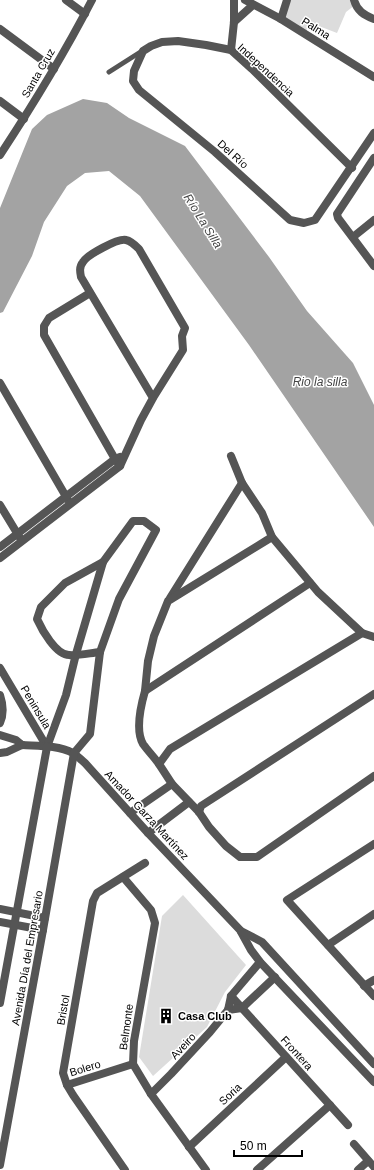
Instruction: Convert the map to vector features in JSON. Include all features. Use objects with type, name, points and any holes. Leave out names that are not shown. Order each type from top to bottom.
[{"type":"street","points":[[66,0],[85,14]]},
{"type":"street","name":"Santa Cruz","points":[[0,155],[54,69],[92,0]]},
{"type":"street","points":[[231,50],[234,22],[234,0]]},
{"type":"street","name":"Palma","points":[[245,0],[281,19],[374,77]]},
{"type":"street","points":[[281,19],[287,0]]},
{"type":"street","points":[[354,0],[358,10],[374,19]]},
{"type":"street","points":[[234,22],[253,4]]},
{"type":"street","points":[[0,29],[54,69]]},
{"type":"street","name":"Independencia","points":[[143,51],[152,46],[168,41],[196,43],[231,50],[352,168]]},
{"type":"street","name":"Del Río","points":[[143,51],[132,78],[134,84],[139,90],[215,152],[290,220],[304,223],[315,220],[352,168]]},
{"type":"street","points":[[0,100],[24,119]]},
{"type":"street","points":[[352,168],[374,133]]},
{"type":"street","points":[[374,158],[337,214],[338,218],[374,266]]},
{"type":"street","points":[[353,237],[374,220]]},
{"type":"street","points":[[0,558],[120,466],[153,398],[183,350],[182,336],[184,328],[138,249],[133,243],[127,240],[118,240],[86,258],[82,263],[80,270],[81,277],[153,398]]},
{"type":"street","points":[[90,293],[49,318],[44,326],[44,335],[120,466]]},
{"type":"street","points":[[0,384],[71,504]]},
{"type":"street","points":[[0,547],[115,459],[125,456]]},
{"type":"street","points":[[231,456],[242,483],[262,513],[272,537],[310,583],[362,633],[374,636]]},
{"type":"street","points":[[242,483],[168,601],[154,636],[148,660],[145,690],[140,711],[139,724],[142,742],[172,784],[199,812],[209,827],[226,846],[240,857],[257,857],[374,776]]},
{"type":"street","points":[[0,505],[23,541]]},
{"type":"street","points":[[0,735],[16,740],[22,745],[47,747],[74,753],[90,734],[100,652],[119,599],[156,530],[144,521],[133,521],[103,562],[65,583],[41,607],[37,619],[45,635],[60,653],[68,656],[100,652]]},
{"type":"street","points":[[168,601],[272,537]]},
{"type":"street","name":"Avenida Día del Empresario","points":[[0,1003],[47,747],[66,695],[76,654],[103,562]]},
{"type":"street","points":[[145,690],[310,583]]},
{"type":"street","points":[[159,764],[170,749],[362,633]]},
{"type":"street","name":"Peninsula","points":[[0,668],[3,681],[47,747]]},
{"type":"street","points":[[199,812],[201,806],[374,694]]},
{"type":"street","points":[[0,695],[3,709],[3,717],[0,723]]},
{"type":"street","points":[[0,753],[12,751],[22,745]]},
{"type":"street","name":"Avenida Día del Empresario","points":[[0,1166],[2,1139],[43,930],[74,753]]},
{"type":"street","name":"Amador Garza Martínez","points":[[74,753],[240,930],[251,950],[260,962],[374,1082]]},
{"type":"street","points":[[130,813],[172,784]]},
{"type":"street","points":[[148,833],[189,802]]},
{"type":"street","points":[[374,844],[287,900],[374,996]]},
{"type":"street","name":"Bristol","points":[[125,1170],[67,1085],[63,1073],[93,901],[97,893],[146,863]]},
{"type":"street","name":"Belmonte","points":[[123,877],[151,910],[155,923],[134,1041],[132,1064],[151,1094],[206,1170]]},
{"type":"street","points":[[0,909],[45,918]]},
{"type":"street","points":[[328,945],[374,914]]},
{"type":"street","points":[[0,922],[43,930]]},
{"type":"street","name":"Amador Garza Martínez","points":[[240,930],[262,942],[374,1064]]},
{"type":"street","name":"Aveiro","points":[[151,1094],[191,1053],[228,1010],[231,996],[260,962]]},
{"type":"street","points":[[228,1010],[242,1008],[275,977]]},
{"type":"street","points":[[364,986],[374,980]]},
{"type":"street","name":"Frontera","points":[[231,996],[348,1125]]},
{"type":"street","name":"Soria","points":[[189,1146],[286,1057]]},
{"type":"street","name":"Bolero","points":[[67,1085],[132,1064]]},
{"type":"street","points":[[257,1170],[330,1105]]},
{"type":"street","points":[[354,1144],[371,1164],[358,1170]]},
{"type":"lane","name":"Independencia","points":[[109,72],[143,51]]},
{"type":"shaded area","points":[[287,0],[354,0],[355,5],[346,12],[337,33],[311,23],[304,34],[281,19]]},
{"type":"shaded area","points":[[183,895],[246,965],[225,992],[207,1027],[153,1076],[139,1057],[162,916]]},
{"type":"water","name":"Rio la silla","points":[[83,99],[107,103],[129,118],[185,146],[269,257],[307,311],[353,363],[374,405],[374,527],[249,345],[140,196],[109,171],[85,173],[67,186],[44,222],[32,256],[3,312],[0,313],[0,208],[32,129],[47,115]]},
{"type":"place","name":"Casa Club","points":[[166,1016]]},
{"type":"water label","name":"Río La Silla","points":[[203,221]]}]
